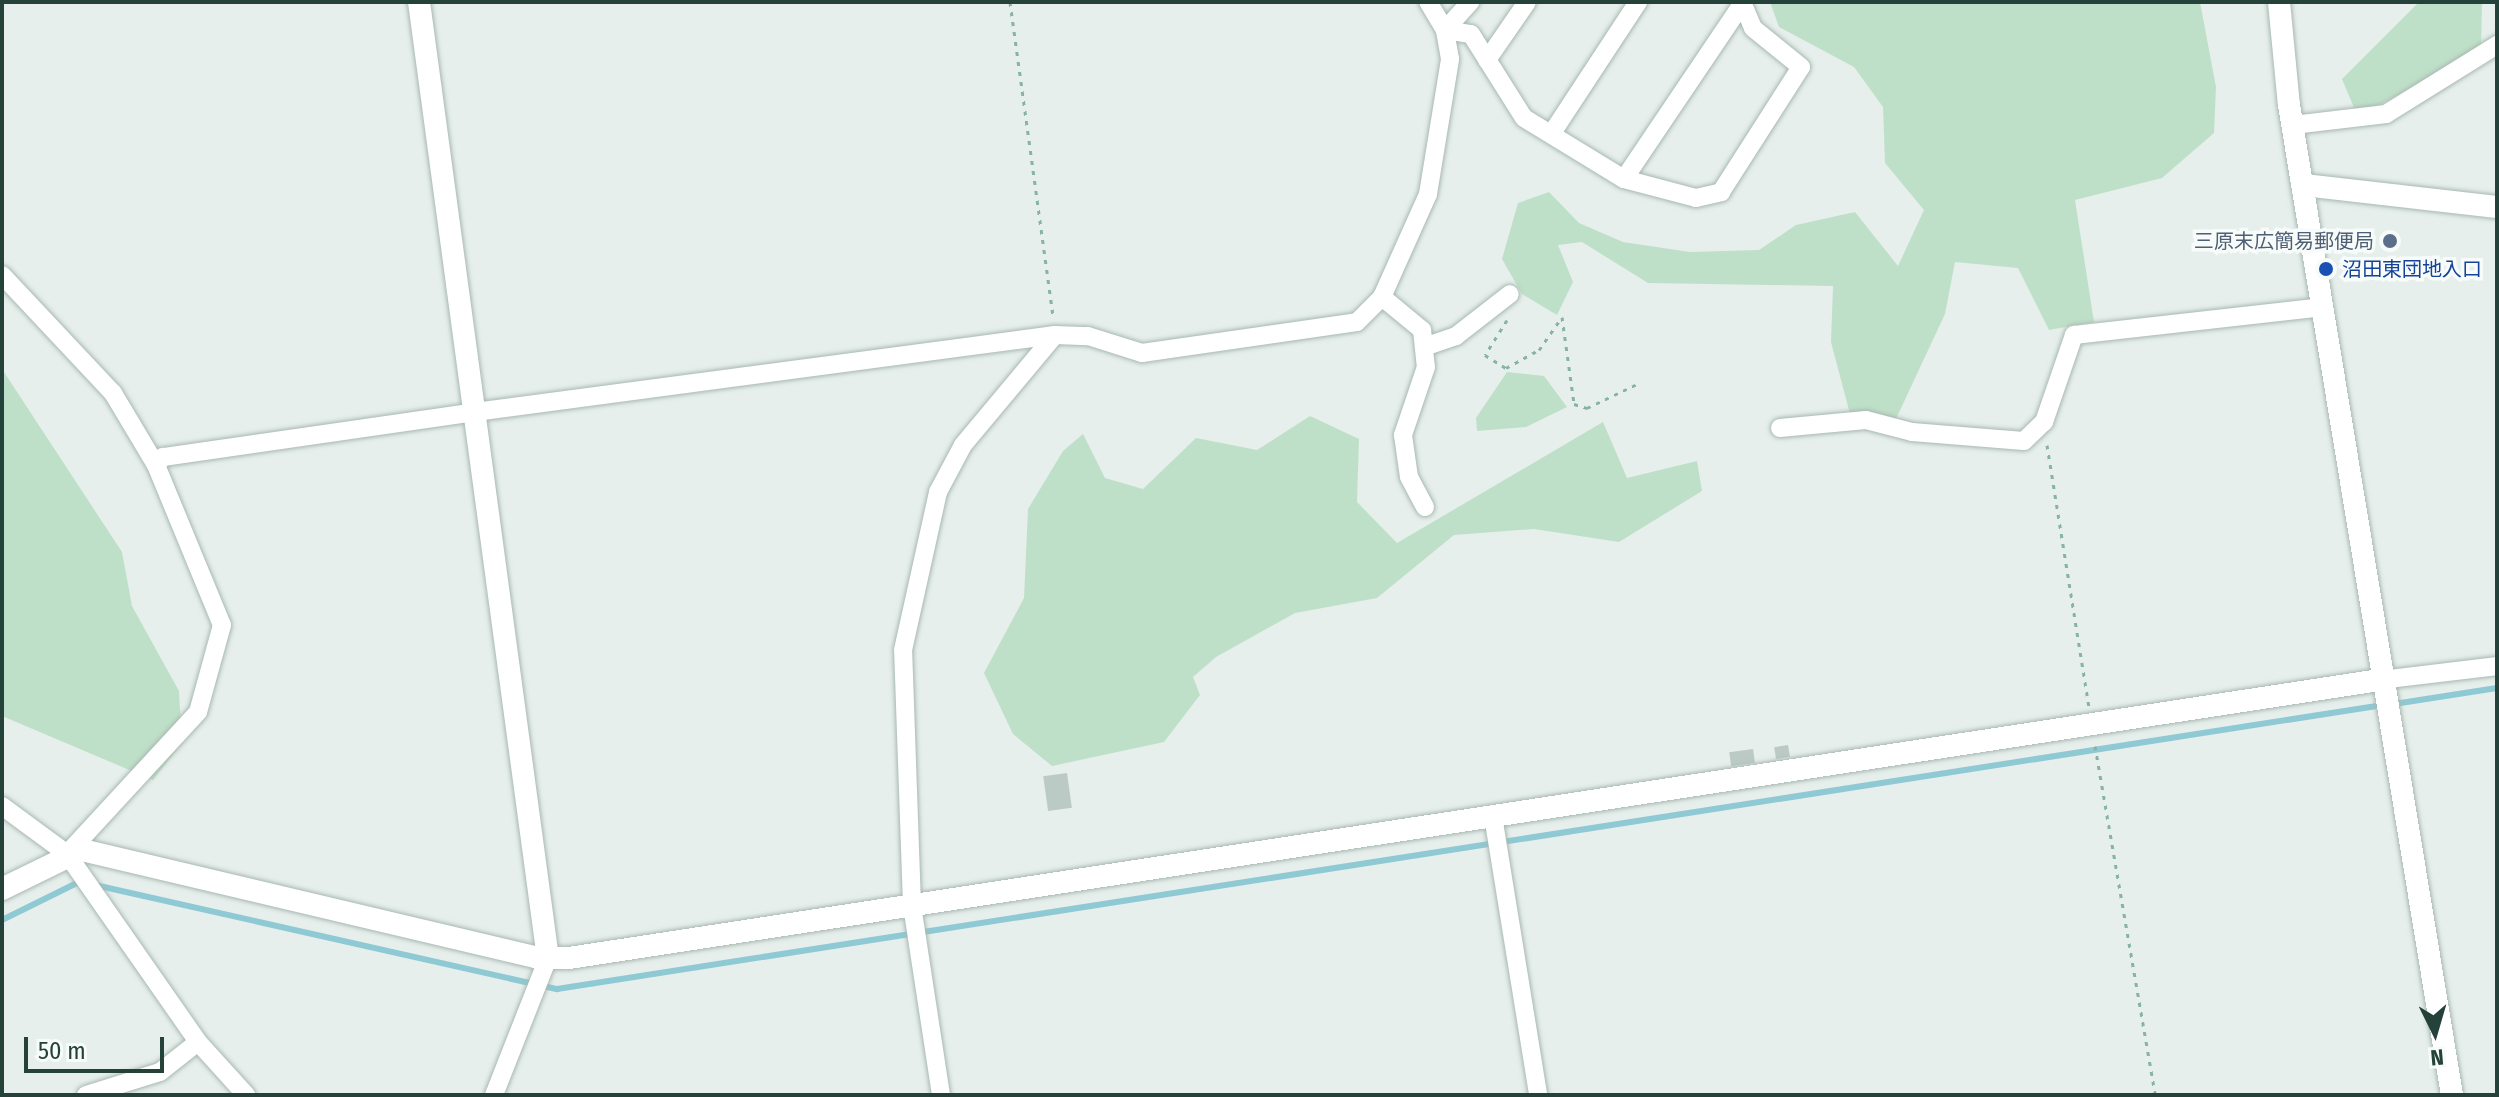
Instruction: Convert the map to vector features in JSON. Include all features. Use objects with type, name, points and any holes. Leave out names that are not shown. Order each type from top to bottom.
[{"type":"street","points":[[419,2],[547,963],[494,1095]]},
{"type":"street","points":[[156,465],[163,457],[1055,335],[1088,336],[1142,353],[1214,338],[1323,331],[1357,322],[1382,297],[1428,194],[1450,59],[1445,30],[1428,2]]},
{"type":"street","points":[[1445,30],[1470,2]]},
{"type":"street","points":[[1487,60],[1527,2]]},
{"type":"street","points":[[1552,133],[1638,2]]},
{"type":"street","points":[[2279,2],[2293,125],[2380,680],[2452,1095]]},
{"type":"street","points":[[1445,30],[1471,34],[1524,118],[1624,179],[1696,198],[1721,192],[1801,67],[1753,28],[1742,3]]},
{"type":"street","points":[[1624,179],[1742,3]]},
{"type":"street","points":[[2293,125],[2386,114],[2497,45]]},
{"type":"street","points":[[2304,185],[2497,207]]},
{"type":"street","points":[[2,275],[113,393],[156,465],[222,625],[198,712],[67,854]]},
{"type":"street","points":[[1424,347],[1456,336],[1510,294]]},
{"type":"street","points":[[1382,297],[1422,330],[1426,367],[1403,435],[1409,477],[1425,507]]},
{"type":"street","points":[[1780,428],[1866,420],[2001,441],[2024,441],[2044,422],[2074,335],[2323,307]]},
{"type":"street","points":[[941,1095],[912,905],[903,650],[920,552],[963,445],[1055,335]]},
{"type":"street","points":[[2,889],[67,854],[82,850],[547,963],[2091,724],[2380,680],[2497,666]]},
{"type":"street","points":[[2,806],[67,854],[198,1042],[246,1095]]},
{"type":"street","points":[[1493,816],[1538,1095]]},
{"type":"street","points":[[86,1095],[160,1072],[198,1042]]},
{"type":"path","points":[[1010,2],[1055,335]]},
{"type":"path","points":[[1510,294],[1516,297],[1485,355],[1506,368],[1539,350],[1562,317],[1573,369],[1565,385],[1574,404],[1587,408],[1637,384]]},
{"type":"path","points":[[2044,422],[2091,724],[2155,1095]]},
{"type":"green space","points":[[1770,2],[2200,2],[2216,87],[2214,133],[2162,178],[2075,200],[2094,322],[2049,330],[2018,268],[1955,262],[1945,314],[1895,421],[1850,414],[1831,342],[1833,286],[1648,283],[1582,242],[1558,245],[1573,282],[1557,315],[1522,294],[1502,259],[1518,203],[1549,192],[1579,223],[1623,242],[1690,252],[1759,250],[1796,225],[1855,212],[1898,266],[1924,210],[1885,163],[1883,107],[1854,67],[1779,27]]},
{"type":"green space","points":[[2419,2],[2482,2],[2481,50],[2379,105],[2355,110],[2342,79]]},
{"type":"green space","points":[[2,369],[122,552],[132,606],[179,691],[182,743],[153,780],[2,716]]},
{"type":"green space","points":[[1507,372],[1544,376],[1567,407],[1526,427],[1477,431],[1476,418]]},
{"type":"green space","points":[[1310,416],[1359,439],[1357,502],[1397,543],[1603,422],[1627,478],[1697,461],[1702,491],[1619,542],[1534,529],[1454,535],[1377,598],[1295,613],[1216,657],[1193,677],[1200,695],[1164,742],[1052,766],[1013,734],[984,673],[1024,598],[1028,509],[1063,451],[1083,434],[1105,478],[1143,489],[1196,438],[1257,450]]},
{"type":"building","points":[[1788,745],[1790,757],[1776,759],[1774,747]]},
{"type":"building","points":[[1753,749],[1755,763],[1731,766],[1729,752]]},
{"type":"building","points":[[1067,773],[1072,808],[1048,811],[1043,776]]},
{"type":"waterway","points":[[2394,704],[2497,688]]},
{"type":"waterway","points":[[95,885],[557,989],[2383,705]]},
{"type":"waterway","points":[[2,920],[81,881]]},
{"type":"place","name":"三原末広簡易郵便局","points":[[2390,241]]},
{"type":"place","name":"沼田東団地入口","points":[[2326,269]]}]
